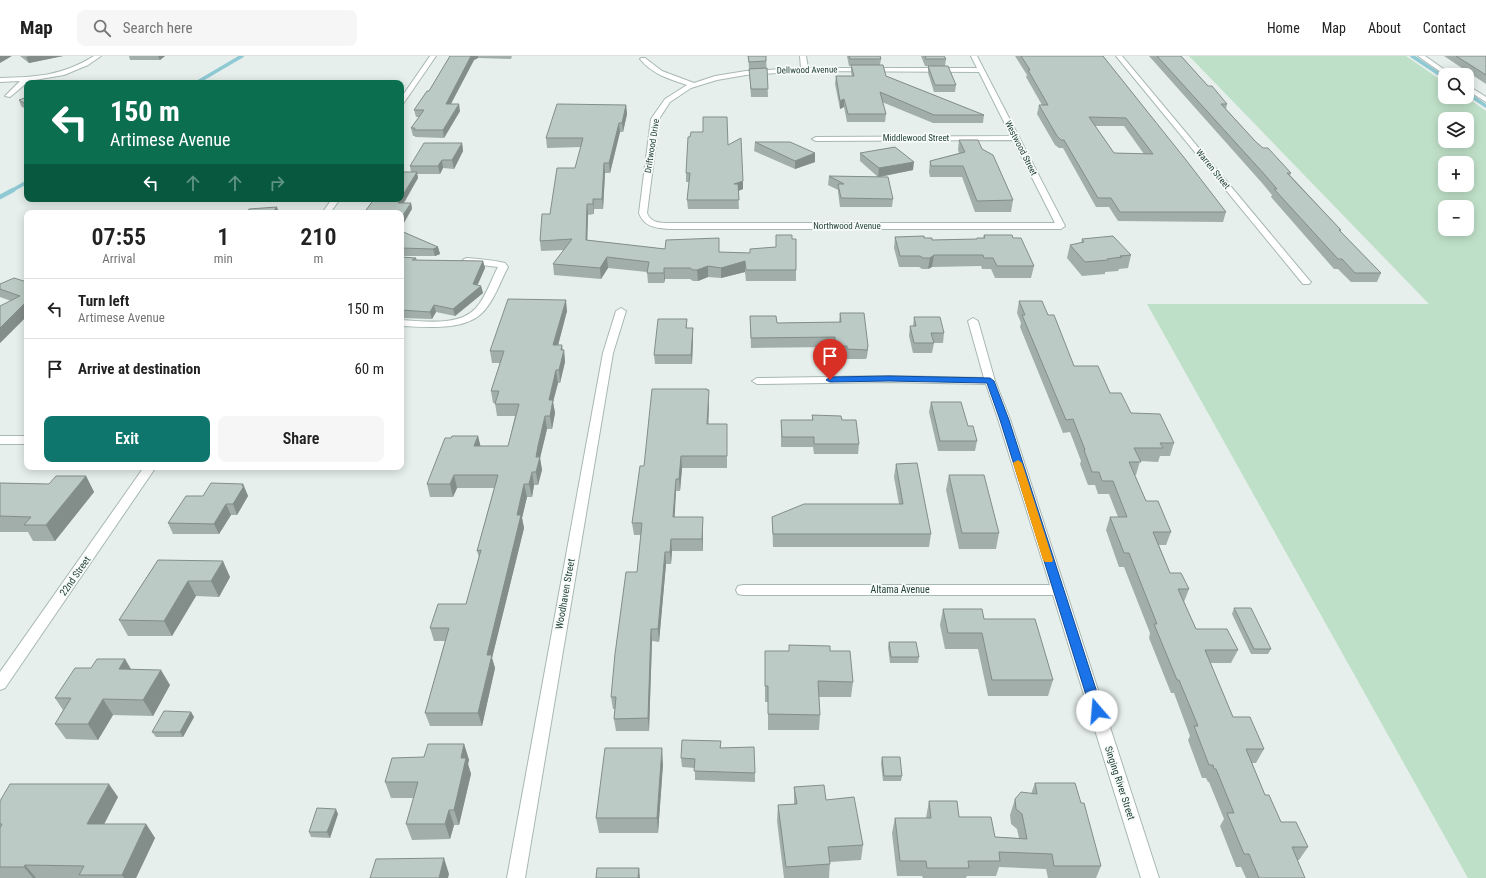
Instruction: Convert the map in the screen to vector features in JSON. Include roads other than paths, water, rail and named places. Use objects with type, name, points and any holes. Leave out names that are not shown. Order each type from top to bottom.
[{"type":"street","points":[[0,80],[26,80],[50,77],[74,71],[98,56]]},
{"type":"street","points":[[404,99],[433,56]]},
{"type":"street","points":[[803,56],[805,70]]},
{"type":"street","name":"Westwood Street","points":[[974,56],[1061,226],[1045,226]]},
{"type":"street","name":"Warren Street","points":[[1119,56],[1306,282]]},
{"type":"street","points":[[1421,56],[1439,68]]},
{"type":"street","points":[[643,58],[659,73],[694,85]]},
{"type":"street","name":"Dellwood Avenue","points":[[694,85],[743,73],[805,70],[980,70]]},
{"type":"street","points":[[8,96],[24,82]]},
{"type":"street","name":"Driftwood Drive","points":[[649,223],[644,218],[643,213],[655,119],[662,106],[670,98],[694,85]]},
{"type":"street","points":[[1474,92],[1486,100]]},
{"type":"street","name":"Middlewood Street","points":[[816,139],[1016,138]]},
{"type":"street","name":"Northwood Avenue","points":[[649,223],[669,226],[1045,226]]},
{"type":"street","points":[[404,323],[452,323],[463,320],[478,311],[488,297],[503,267],[502,265],[487,262],[458,261]]},
{"type":"street","name":"Woodhaven Street","points":[[516,878],[608,353],[621,311]]},
{"type":"street","name":"Singing River Street","points":[[973,321],[990,381],[1004,420],[1150,878]]},
{"type":"street","points":[[757,381],[889,379],[990,381]]},
{"type":"street","points":[[0,440],[24,440]]},
{"type":"street","name":"22nd Street","points":[[0,684],[148,470]]},
{"type":"street","name":"Altama Avenue","points":[[743,590],[1058,590]]},
{"type":"waterway","points":[[201,80],[242,56]]},
{"type":"waterway","points":[[1412,56],[1438,73]]},
{"type":"waterway","points":[[1474,98],[1486,106]]},
{"type":"waterway","points":[[11,191],[24,184]]},
{"type":"waterway","points":[[0,197],[13,190]]}]
